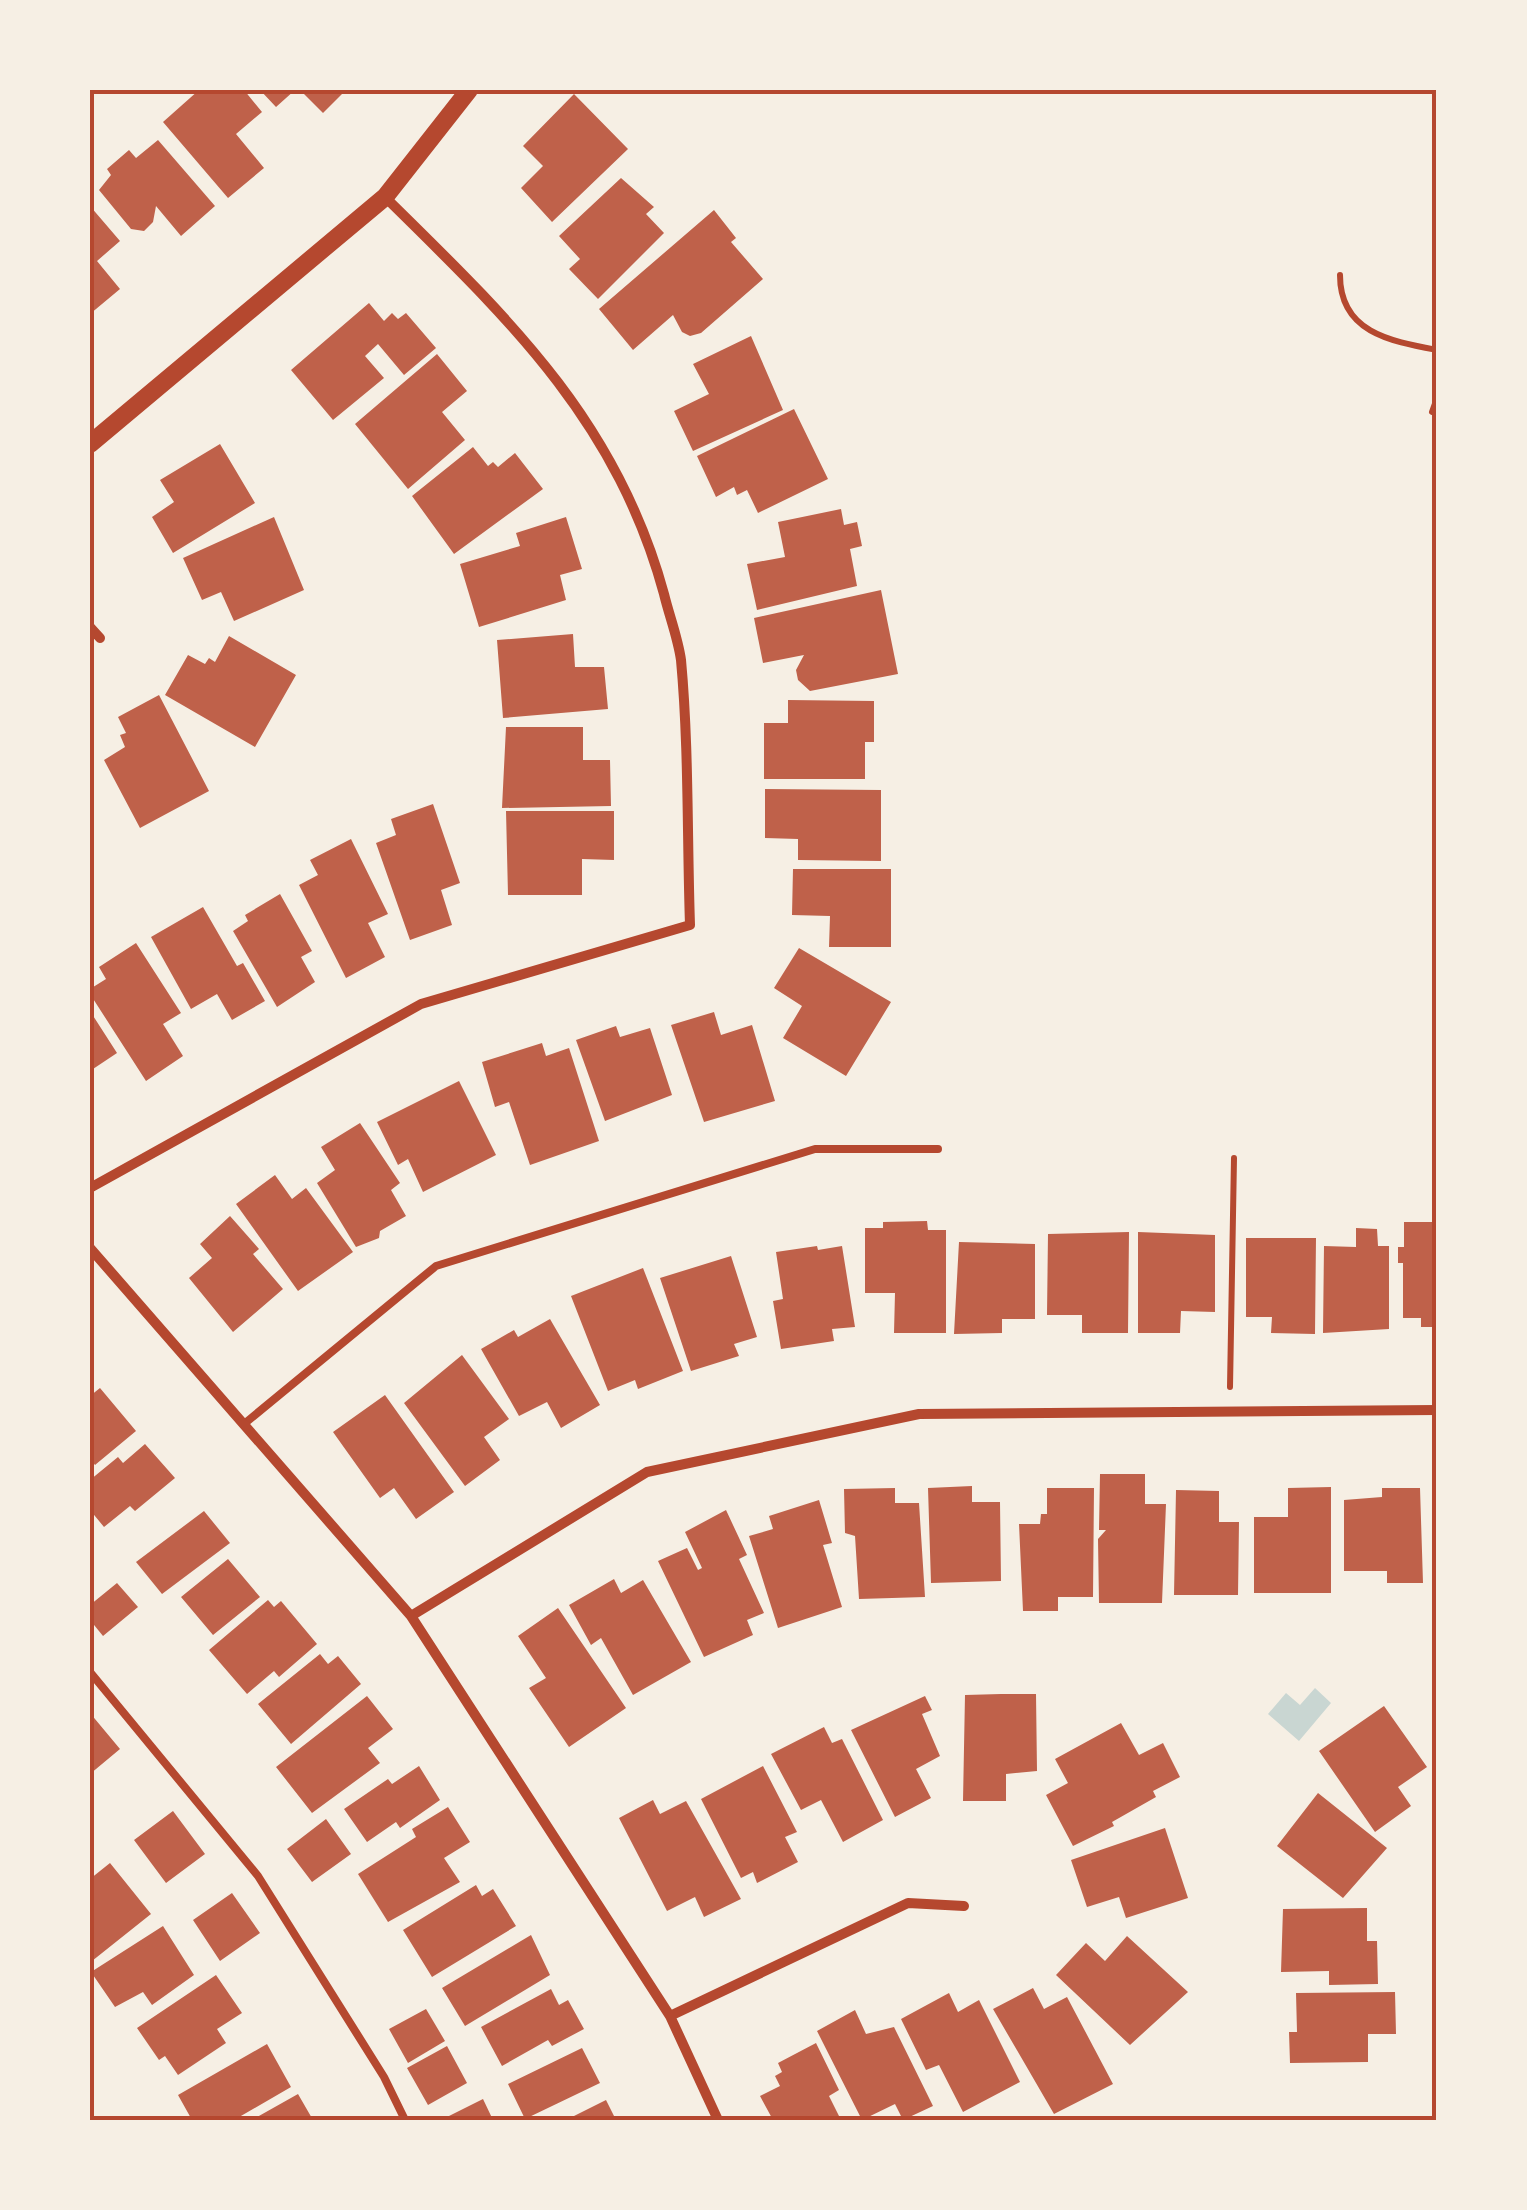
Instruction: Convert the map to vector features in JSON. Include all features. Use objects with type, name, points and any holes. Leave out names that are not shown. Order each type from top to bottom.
[{"type":"street","points":[[90,444],[386,197],[469,90]]},
{"type":"street","points":[[90,1188],[421,1004],[690,925],[680,656],[652,550],[604,444],[557,380],[503,315],[386,197]]},
{"type":"street","points":[[90,627],[100,638]]},
{"type":"street","points":[[90,1248],[411,1616],[670,2016],[718,2120]]},
{"type":"street","points":[[411,1616],[647,1472],[918,1414],[1437,1410]]},
{"type":"street","points":[[670,2016],[908,1903],[964,1906]]},
{"type":"lane","points":[[244,1424],[436,1266],[815,1150],[938,1149]]},
{"type":"lane","points":[[90,1672],[258,1876],[384,2077],[405,2120]]},
{"type":"path","points":[[1340,275],[1344,304],[1360,326],[1383,338],[1437,350]]},
{"type":"path","points":[[1432,412],[1437,398]]},
{"type":"path","points":[[1229,1412],[1234,1158]]},
{"type":"shaded area","points":[[1315,1688],[1331,1703],[1299,1741],[1268,1714],[1286,1693],[1300,1705]]},
{"type":"building","points":[[199,90],[244,90],[262,112],[236,134],[264,168],[228,198],[163,122]]},
{"type":"building","points":[[260,90],[295,90],[276,107]]},
{"type":"building","points":[[300,90],[346,90],[323,113]]},
{"type":"building","points":[[574,94],[628,149],[552,222],[521,188],[543,166],[523,146]]},
{"type":"building","points":[[158,140],[215,206],[181,236],[156,206],[153,222],[144,231],[131,229],[99,190],[111,175],[107,169],[129,150],[136,158]]},
{"type":"building","points":[[621,178],[654,207],[646,214],[664,233],[598,299],[569,269],[580,259],[559,236]]},
{"type":"building","points":[[90,206],[120,241],[97,261],[120,289],[90,314]]},
{"type":"building","points":[[714,210],[736,238],[731,242],[763,279],[701,333],[690,336],[682,332],[673,315],[633,350],[599,309]]},
{"type":"building","points":[[369,303],[384,321],[392,313],[398,319],[406,313],[436,348],[404,375],[378,344],[365,356],[384,378],[333,420],[291,370]]},
{"type":"building","points":[[751,336],[783,410],[693,451],[674,411],[709,394],[693,364]]},
{"type":"building","points":[[437,354],[467,391],[442,412],[465,440],[408,489],[355,424]]},
{"type":"building","points":[[794,409],[828,479],[758,513],[747,490],[737,495],[734,487],[716,497],[697,456]]},
{"type":"building","points":[[220,444],[255,503],[173,553],[152,517],[174,502],[160,480]]},
{"type":"building","points":[[473,447],[488,466],[493,462],[498,467],[515,453],[543,489],[454,554],[412,496]]},
{"type":"building","points":[[841,509],[844,525],[857,522],[862,546],[850,549],[857,586],[757,610],[747,564],[785,557],[778,522]]},
{"type":"building","points":[[274,517],[304,590],[234,621],[221,592],[202,600],[183,558]]},
{"type":"building","points":[[566,517],[582,569],[560,575],[566,600],[479,627],[460,564],[520,546],[516,533]]},
{"type":"building","points":[[881,590],[898,674],[810,691],[798,680],[796,670],[804,655],[763,663],[754,618]]},
{"type":"building","points":[[573,634],[575,667],[604,667],[608,709],[503,718],[497,640]]},
{"type":"building","points":[[229,636],[296,675],[255,747],[165,695],[188,655],[205,664],[209,658],[215,662]]},
{"type":"building","points":[[159,695],[209,791],[140,828],[104,760],[125,747],[120,735],[126,733],[118,717]]},
{"type":"building","points":[[788,700],[874,701],[874,742],[865,742],[865,779],[764,779],[764,723],[788,723]]},
{"type":"building","points":[[506,727],[583,727],[583,760],[610,760],[611,806],[502,808]]},
{"type":"building","points":[[765,789],[881,790],[881,861],[798,860],[798,839],[765,838]]},
{"type":"building","points":[[433,804],[460,883],[441,890],[452,925],[410,940],[376,843],[396,835],[391,819]]},
{"type":"building","points":[[506,811],[614,811],[614,860],[582,859],[582,895],[508,895]]},
{"type":"building","points":[[351,839],[388,914],[368,923],[385,957],[346,978],[299,885],[318,875],[310,860]]},
{"type":"building","points":[[793,869],[891,869],[891,947],[829,947],[830,916],[792,915]]},
{"type":"building","points":[[280,894],[312,951],[301,957],[315,982],[277,1007],[233,931],[248,921],[245,915]]},
{"type":"building","points":[[203,907],[237,966],[243,963],[265,1001],[232,1020],[217,994],[191,1009],[151,937]]},
{"type":"building","points":[[136,943],[181,1013],[163,1024],[183,1056],[146,1081],[90,994],[90,989],[106,979],[99,967]]},
{"type":"building","points":[[799,948],[891,1002],[846,1076],[783,1038],[802,1006],[774,988]]},
{"type":"building","points":[[90,1011],[117,1053],[90,1071]]},
{"type":"building","points":[[714,1012],[721,1035],[752,1025],[775,1101],[704,1122],[671,1025]]},
{"type":"building","points":[[616,1026],[620,1037],[650,1028],[672,1095],[605,1121],[576,1040]]},
{"type":"building","points":[[542,1043],[546,1056],[569,1048],[599,1141],[530,1165],[509,1102],[495,1107],[482,1062]]},
{"type":"building","points":[[459,1081],[496,1155],[423,1192],[408,1159],[398,1165],[377,1122]]},
{"type":"building","points":[[360,1123],[400,1183],[391,1190],[406,1216],[380,1231],[379,1238],[356,1247],[317,1183],[335,1170],[321,1147]]},
{"type":"building","points":[[275,1175],[292,1199],[306,1188],[353,1252],[298,1291],[236,1204]]},
{"type":"building","points":[[230,1216],[259,1249],[253,1254],[283,1289],[233,1332],[189,1278],[212,1258],[200,1244]]},
{"type":"building","points":[[927,1221],[928,1230],[946,1230],[946,1333],[894,1333],[895,1293],[865,1293],[865,1228],[883,1228],[883,1222]]},
{"type":"building","points":[[1404,1222],[1437,1222],[1437,1333],[1432,1333],[1432,1327],[1421,1327],[1421,1318],[1403,1318],[1403,1263],[1398,1263],[1398,1247],[1404,1247]]},
{"type":"building","points":[[1356,1228],[1377,1229],[1378,1246],[1389,1246],[1389,1329],[1323,1333],[1324,1246],[1356,1247]]},
{"type":"building","points":[[1129,1232],[1128,1333],[1082,1333],[1082,1315],[1047,1315],[1048,1234]]},
{"type":"building","points":[[1138,1232],[1215,1235],[1215,1312],[1181,1311],[1180,1333],[1138,1333]]},
{"type":"building","points":[[1246,1238],[1316,1238],[1315,1334],[1271,1333],[1272,1317],[1246,1317]]},
{"type":"building","points":[[959,1242],[1035,1244],[1035,1319],[1002,1319],[1002,1333],[954,1334]]},
{"type":"building","points":[[817,1246],[818,1250],[842,1246],[855,1327],[832,1329],[834,1341],[781,1349],[773,1301],[783,1299],[776,1252]]},
{"type":"building","points":[[731,1256],[757,1337],[734,1344],[739,1356],[691,1371],[660,1278]]},
{"type":"building","points":[[643,1268],[683,1371],[638,1389],[635,1380],[608,1391],[571,1296]]},
{"type":"building","points":[[550,1319],[600,1405],[561,1428],[547,1402],[519,1416],[481,1349],[514,1330],[518,1337]]},
{"type":"building","points":[[462,1355],[509,1419],[484,1437],[500,1460],[465,1486],[404,1403]]},
{"type":"building","points":[[100,1388],[136,1431],[95,1465],[90,1459],[90,1396]]},
{"type":"building","points":[[385,1395],[454,1492],[416,1519],[394,1488],[380,1498],[333,1432]]},
{"type":"building","points":[[145,1444],[175,1478],[135,1511],[130,1506],[104,1527],[90,1510],[90,1480],[118,1457],[123,1463]]},
{"type":"building","points":[[1100,1474],[1145,1474],[1145,1504],[1166,1504],[1162,1603],[1099,1603],[1098,1539],[1106,1530],[1099,1530]]},
{"type":"building","points":[[972,1486],[972,1502],[1000,1502],[1001,1581],[931,1583],[928,1488]]},
{"type":"building","points":[[1331,1487],[1331,1593],[1254,1593],[1254,1517],[1288,1517],[1288,1488]]},
{"type":"building","points":[[895,1488],[895,1503],[919,1503],[925,1597],[859,1599],[855,1536],[845,1533],[844,1489]]},
{"type":"building","points":[[1047,1488],[1094,1488],[1093,1597],[1058,1597],[1058,1611],[1023,1611],[1019,1524],[1040,1524],[1041,1514],[1047,1514]]},
{"type":"building","points":[[1382,1488],[1420,1488],[1423,1583],[1387,1583],[1387,1571],[1344,1571],[1344,1500],[1382,1497]]},
{"type":"building","points":[[1176,1490],[1219,1491],[1219,1522],[1239,1522],[1238,1595],[1174,1595]]},
{"type":"building","points":[[819,1500],[832,1543],[823,1545],[842,1607],[778,1628],[749,1536],[773,1529],[769,1516]]},
{"type":"building","points":[[726,1510],[747,1555],[739,1559],[764,1613],[747,1620],[753,1635],[704,1657],[658,1561],[687,1548],[698,1570],[702,1568],[685,1532]]},
{"type":"building","points":[[204,1511],[230,1543],[162,1594],[136,1562]]},
{"type":"building","points":[[228,1559],[260,1597],[213,1635],[181,1597]]},
{"type":"building","points":[[614,1579],[621,1593],[643,1580],[691,1662],[633,1695],[601,1638],[591,1645],[569,1605]]},
{"type":"building","points":[[117,1583],[138,1607],[103,1636],[90,1620],[90,1605]]},
{"type":"building","points":[[268,1600],[274,1607],[281,1601],[317,1644],[279,1677],[274,1671],[247,1694],[209,1650]]},
{"type":"building","points":[[558,1608],[626,1708],[569,1747],[529,1688],[546,1678],[518,1636]]},
{"type":"building","points":[[320,1654],[328,1664],[338,1656],[361,1684],[291,1744],[258,1704]]},
{"type":"building","points":[[1036,1694],[1037,1771],[1006,1774],[1006,1801],[963,1801],[965,1695]]},
{"type":"building","points":[[367,1696],[393,1729],[368,1748],[380,1763],[312,1813],[276,1767]]},
{"type":"building","points":[[925,1696],[932,1710],[922,1714],[940,1756],[916,1769],[931,1798],[895,1817],[851,1730]]},
{"type":"building","points":[[1384,1706],[1427,1767],[1398,1787],[1411,1806],[1375,1832],[1319,1751]]},
{"type":"building","points":[[90,1713],[120,1749],[90,1774]]},
{"type":"building","points":[[1121,1723],[1139,1755],[1163,1743],[1180,1777],[1153,1791],[1156,1797],[1112,1822],[1114,1826],[1073,1846],[1046,1795],[1068,1783],[1055,1759]]},
{"type":"building","points":[[824,1727],[832,1743],[842,1739],[883,1820],[843,1842],[821,1800],[801,1810],[771,1754]]},
{"type":"building","points":[[419,1766],[440,1800],[400,1828],[396,1822],[367,1842],[344,1809],[388,1779],[392,1784]]},
{"type":"building","points":[[763,1766],[797,1832],[785,1837],[798,1862],[757,1883],[753,1872],[741,1878],[701,1799]]},
{"type":"building","points":[[1318,1793],[1387,1848],[1343,1898],[1277,1846]]},
{"type":"building","points":[[653,1800],[660,1814],[686,1801],[741,1899],[704,1917],[695,1897],[667,1911],[619,1818]]},
{"type":"building","points":[[448,1807],[470,1842],[444,1858],[460,1882],[388,1922],[358,1874],[416,1837],[412,1829]]},
{"type":"building","points":[[173,1811],[205,1854],[166,1883],[134,1840]]},
{"type":"building","points":[[326,1819],[351,1854],[312,1882],[287,1849]]},
{"type":"building","points":[[1165,1828],[1188,1898],[1126,1918],[1119,1897],[1087,1907],[1071,1860]]},
{"type":"building","points":[[110,1863],[151,1914],[92,1961],[90,1879]]},
{"type":"building","points":[[476,1885],[482,1896],[493,1889],[516,1926],[432,1977],[403,1930]]},
{"type":"building","points":[[232,1893],[260,1933],[220,1961],[193,1920]]},
{"type":"building","points":[[1367,1908],[1367,1941],[1377,1941],[1378,1984],[1329,1985],[1329,1971],[1281,1972],[1283,1909]]},
{"type":"building","points":[[163,1926],[194,1975],[152,2005],[143,1992],[115,2007],[91,1972]]},
{"type":"building","points":[[531,1935],[550,1975],[465,2026],[442,1988]]},
{"type":"building","points":[[1127,1936],[1188,1992],[1130,2045],[1056,1975],[1086,1943],[1105,1961]]},
{"type":"building","points":[[216,1975],[242,2013],[217,2029],[226,2043],[178,2075],[165,2056],[159,2060],[137,2028]]},
{"type":"building","points":[[1033,1988],[1044,2009],[1067,1997],[1113,2084],[1054,2114],[993,2009]]},
{"type":"building","points":[[551,1989],[559,2005],[568,2000],[584,2029],[552,2046],[548,2040],[502,2066],[481,2027]]},
{"type":"building","points":[[1395,1992],[1396,2034],[1368,2034],[1368,2062],[1290,2063],[1289,2032],[1297,2032],[1296,1993]]},
{"type":"building","points":[[949,1993],[958,2012],[979,2000],[1020,2082],[963,2112],[939,2065],[926,2070],[901,2019]]},
{"type":"building","points":[[426,2009],[445,2041],[408,2063],[389,2029]]},
{"type":"building","points":[[855,2010],[866,2034],[894,2027],[933,2106],[903,2120],[895,2104],[862,2120],[817,2031]]},
{"type":"building","points":[[816,2043],[839,2090],[829,2096],[841,2120],[773,2120],[760,2096],[780,2086],[775,2076],[782,2072],[778,2063]]},
{"type":"building","points":[[267,2044],[291,2087],[234,2120],[192,2120],[178,2095]]},
{"type":"building","points":[[447,2046],[467,2083],[428,2105],[407,2068]]},
{"type":"building","points":[[582,2048],[600,2083],[525,2119],[508,2084]]},
{"type":"building","points":[[298,2094],[313,2120],[252,2120]]},
{"type":"building","points":[[483,2099],[493,2120],[441,2120]]},
{"type":"building","points":[[606,2100],[616,2120],[566,2120]]}]
